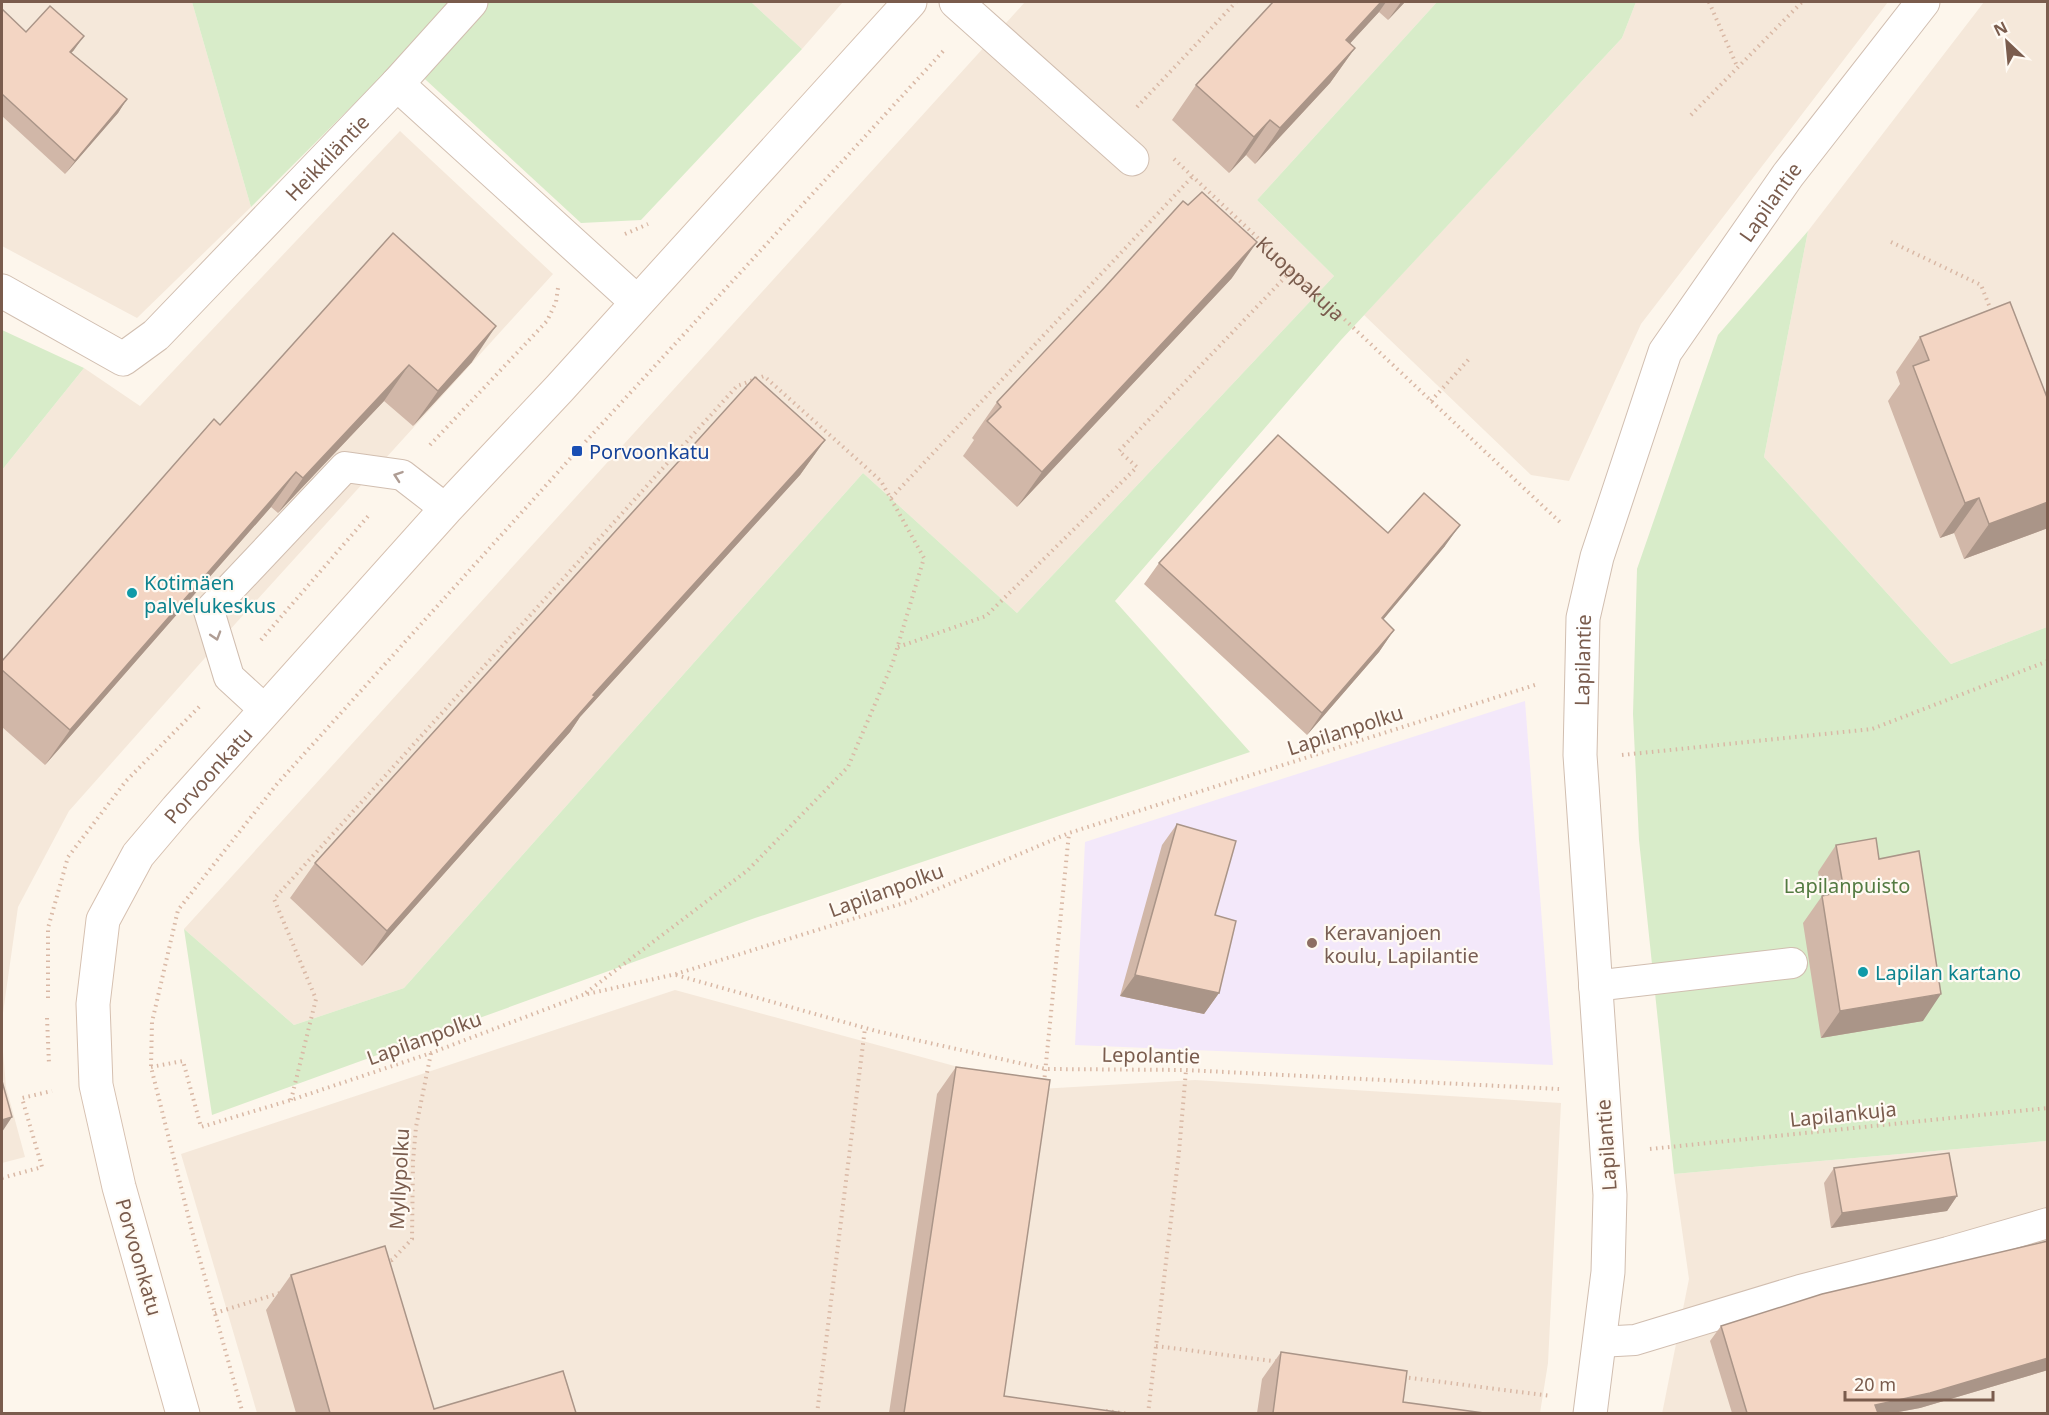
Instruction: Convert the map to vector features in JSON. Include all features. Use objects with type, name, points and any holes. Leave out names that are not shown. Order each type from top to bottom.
[{"type":"street","points":[[471,2],[398,84],[637,302]]},
{"type":"street","name":"Porvoonkatu","points":[[183,1413],[119,1187],[96,1085],[93,1004],[103,920],[138,855],[446,509],[559,389],[910,2]]},
{"type":"street","name":"Lapilantie","points":[[1590,1413],[1608,1272],[1610,1196],[1580,755],[1583,618],[1598,557],[1665,352],[1788,175],[1923,2]]},
{"type":"street","points":[[965,10],[1132,159]]},
{"type":"street","name":"Heikkiläntie","points":[[2,291],[123,359],[156,335],[398,84]]},
{"type":"lane","points":[[266,711],[229,677],[209,611],[345,467],[402,475],[446,509]]},
{"type":"lane","points":[[1594,986],[1792,963]]},
{"type":"lane","points":[[1599,1342],[1635,1340],[1800,1290],[2048,1224]]},
{"type":"path","points":[[1136,108],[1236,2]]},
{"type":"path","points":[[1709,2],[1737,66]]},
{"type":"path","points":[[1691,115],[1802,2]]},
{"type":"path","points":[[243,1413],[151,1066],[152,1022],[178,910],[263,802],[569,460],[965,10]]},
{"type":"path","name":"Kuoppakuja","points":[[1168,154],[1598,557]]},
{"type":"path","points":[[891,498],[1192,177]]},
{"type":"path","points":[[1891,242],[1981,285],[1994,318]]},
{"type":"path","points":[[897,647],[986,616],[1137,466],[1119,451],[1292,270]]},
{"type":"path","points":[[555,279],[558,286]]},
{"type":"path","points":[[1431,400],[1470,358]]},
{"type":"path","points":[[291,1100],[316,999],[274,899],[737,387],[764,376],[881,481],[924,558],[892,662],[848,767],[748,870],[583,994]]},
{"type":"path","points":[[1580,755],[1612,756],[1872,729],[2048,661]]},
{"type":"path","name":"Lapilanpolku","points":[[151,1066],[183,1061],[201,1127],[291,1100],[431,1053],[583,994],[676,974],[907,902],[1069,833],[1538,684],[1581,679]]},
{"type":"path","points":[[1043,1093],[1069,833]]},
{"type":"path","name":"Lepolantie","points":[[676,974],[865,1028],[1046,1069],[1186,1070],[1603,1091]]},
{"type":"path","points":[[817,1413],[865,1028]]},
{"type":"path","name":"Myllypolku","points":[[381,1263],[392,1260],[412,1239],[416,1127],[431,1053]]},
{"type":"path","points":[[1148,1413],[1179,1152],[1186,1070]]},
{"type":"path","points":[[2,1178],[42,1167],[22,1098],[52,1091]]},
{"type":"path","name":"Lapilankuja","points":[[1641,1150],[2048,1108]]},
{"type":"path","points":[[215,1313],[281,1293]]},
{"type":"path","points":[[1156,1346],[1285,1362]]},
{"type":"path","points":[[1391,1376],[1556,1396]]},
{"type":"path","points":[[1097,1410],[1130,1413]]},
{"type":"shaded area","points":[[2,2],[192,2],[251,207],[137,318],[2,246]]},
{"type":"shaded area","points":[[751,2],[843,2],[802,49]]},
{"type":"shaded area","points":[[1025,2],[1437,2],[1257,200],[1334,276],[1017,613],[863,473],[404,988],[294,1025],[184,929]]},
{"type":"shaded area","points":[[1636,2],[1888,2],[1641,324],[1569,481],[1531,475],[1364,315],[1622,38]]},
{"type":"shaded area","points":[[1984,2],[2047,2],[2047,627],[1951,664],[1764,457],[1808,231]]},
{"type":"shaded area","points":[[400,131],[553,274],[236,623],[69,811],[18,907],[2,1020],[2,470],[84,368],[140,406]]},
{"type":"shaded area","name":"Keravanjoen koulu, Lapilantie","points":[[1525,701],[1553,1065],[1075,1045],[1085,842]]},
{"type":"shaded area","points":[[675,990],[1039,1089],[1195,1080],[1561,1103],[1548,1363],[1540,1413],[257,1413],[181,1154]]},
{"type":"shaded area","points":[[2,1040],[6,1087],[25,1157],[2,1163]]},
{"type":"shaded area","points":[[2047,1141],[2047,1413],[1662,1414],[1689,1279],[1674,1174]]},
{"type":"green space","points":[[192,2],[751,2],[802,49],[641,220],[581,223],[401,57],[251,207]]},
{"type":"green space","points":[[1437,2],[1636,2],[1622,38],[1341,340],[1115,601],[1250,752],[755,918],[212,1115],[184,929],[294,1025],[404,988],[863,473],[1017,613],[1334,276],[1257,200]]},
{"type":"green space","name":"Lapilanpuisto","points":[[1808,231],[1764,457],[1951,664],[2047,627],[2047,1141],[1674,1174],[1639,840],[1633,714],[1637,569],[1718,335]]},
{"type":"green space","points":[[2,330],[84,368],[2,470]]},
{"type":"building","points":[[1273,2],[1381,2],[1346,40],[1355,48],[1280,128],[1270,120],[1254,137],[1196,85]]},
{"type":"building","points":[[50,6],[84,36],[70,52],[127,99],[75,161],[2,94],[2,9],[26,32]]},
{"type":"building","points":[[1202,192],[1257,242],[1042,472],[987,421],[1001,407],[997,402],[1183,201],[1188,205]]},
{"type":"building","points":[[393,233],[496,326],[438,391],[409,365],[303,478],[296,472],[70,730],[2,670],[2,661],[214,419],[220,425]]},
{"type":"building","points":[[2010,302],[2048,400],[2048,502],[1989,524],[1979,498],[1965,503],[1913,366],[1929,360],[1920,337]]},
{"type":"building","points":[[755,377],[825,440],[593,695],[595,696],[387,931],[315,863]]},
{"type":"building","points":[[1278,435],[1388,533],[1424,493],[1460,525],[1382,618],[1394,630],[1322,713],[1159,563]]},
{"type":"building","points":[[1177,824],[1236,841],[1215,915],[1236,921],[1219,993],[1135,975]]},
{"type":"building","name":"Lapilan kartano","points":[[1876,838],[1879,859],[1919,851],[1941,994],[1840,1011],[1822,896],[1844,891],[1836,845]]},
{"type":"building","points":[[956,1067],[1050,1080],[1004,1396],[1124,1413],[904,1413]]},
{"type":"building","points":[[2,1081],[12,1117],[2,1120]]},
{"type":"building","points":[[1949,1153],[1957,1196],[1842,1213],[1834,1168]]},
{"type":"building","points":[[2048,1241],[2048,1358],[1930,1393],[1875,1405],[1878,1413],[1747,1413],[1721,1326],[1822,1294]]},
{"type":"building","points":[[385,1246],[434,1409],[563,1371],[576,1413],[330,1413],[291,1275]]},
{"type":"building","points":[[1281,1352],[1407,1371],[1403,1402],[1484,1413],[1273,1413]]},
{"type":"place","name":"Porvoonkatu","points":[[577,451]]},
{"type":"place","name":"Kotimäen palvelukeskus","points":[[132,593]]},
{"type":"place","name":"Keravanjoen koulu, Lapilantie","points":[[1312,943]]},
{"type":"place","name":"Lapilan kartano","points":[[1863,972]]}]
